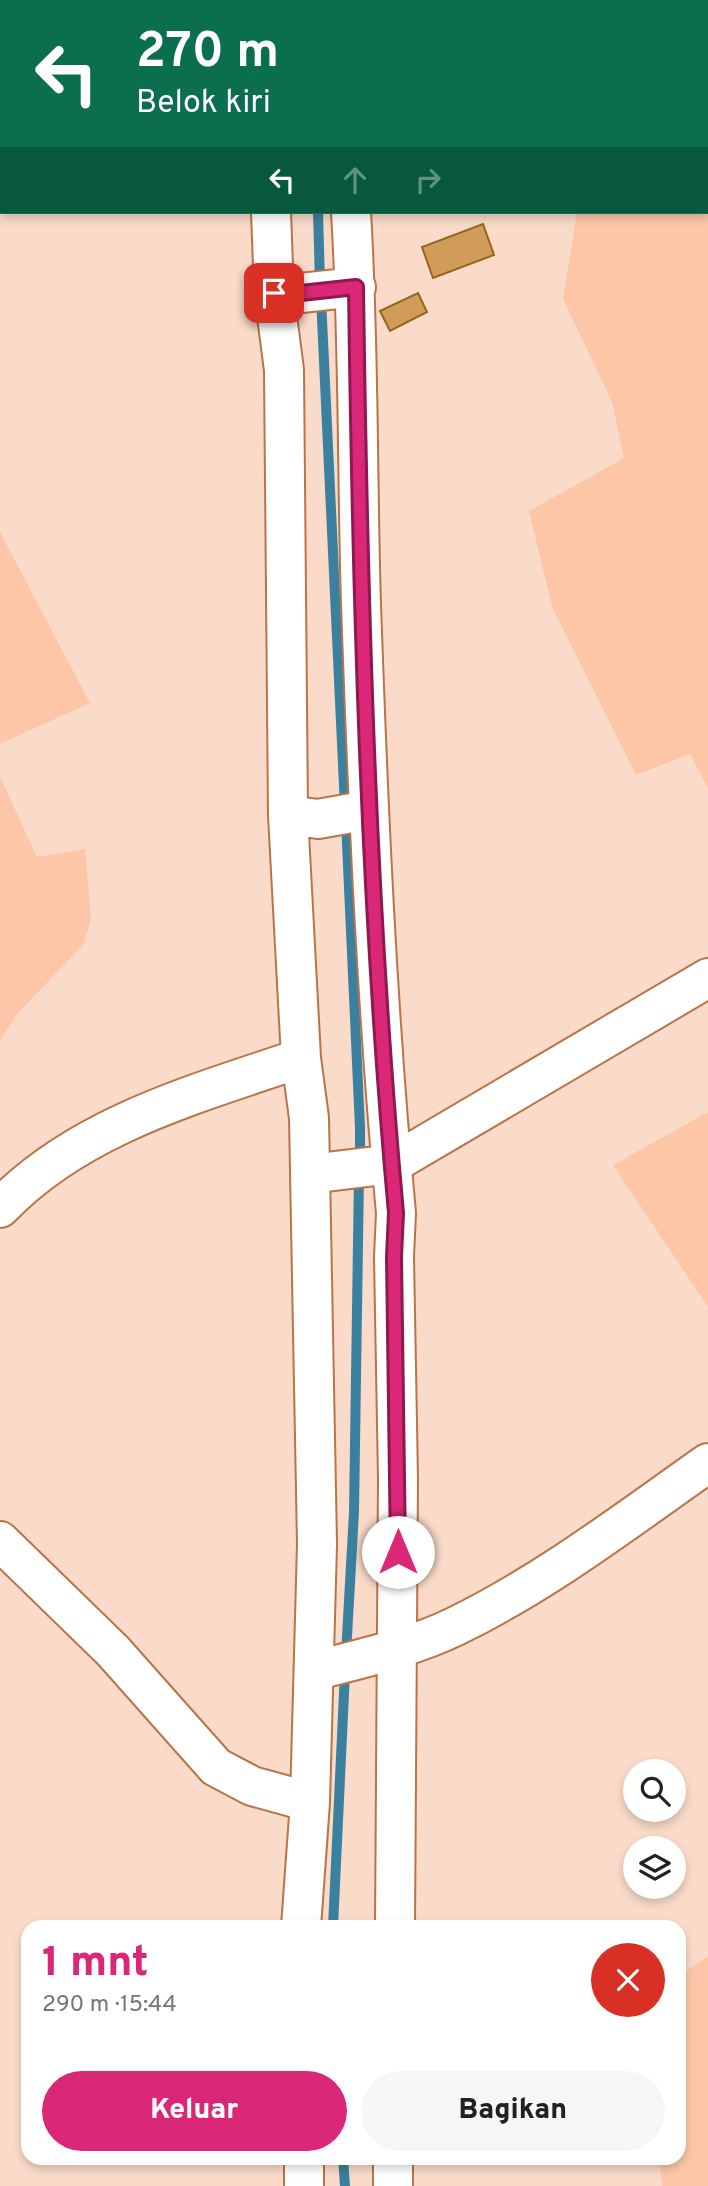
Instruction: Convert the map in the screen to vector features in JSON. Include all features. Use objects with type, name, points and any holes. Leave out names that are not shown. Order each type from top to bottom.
[{"type":"street","points":[[271,214],[287,293],[284,370],[332,814],[385,1164],[396,1213],[394,1257],[398,1479],[389,1652],[395,1920]]},
{"type":"street","points":[[302,1920],[323,1668],[317,1544],[325,1172],[309,1118],[301,1058],[361,602],[356,287],[351,214]]},
{"type":"street","points":[[287,293],[356,287]]},
{"type":"street","points":[[325,1172],[385,1164],[708,978]]},
{"type":"street","points":[[0,1208],[69,1150],[172,1102],[301,1058]]},
{"type":"street","points":[[323,1668],[389,1652],[456,1626],[564,1565],[708,1463]]},
{"type":"street","points":[[0,1541],[113,1651],[216,1767],[251,1786],[310,1802]]},
{"type":"street","points":[[304,2165],[304,2186]]},
{"type":"street","points":[[393,2165],[393,2186]]},
{"type":"shaded area","points":[[577,214],[708,214],[708,788],[690,754],[636,775],[552,607],[529,511],[624,458],[612,402],[563,299]]},
{"type":"shaded area","points":[[0,532],[90,703],[0,744]]},
{"type":"shaded area","points":[[0,777],[37,857],[85,849],[91,918],[84,944],[17,1014],[0,1041]]},
{"type":"shaded area","points":[[708,1112],[708,1307],[613,1165]]},
{"type":"shaded area","points":[[708,1956],[708,2186],[662,2186],[660,2165],[686,2165],[686,1971]]},
{"type":"building","points":[[483,224],[494,255],[433,278],[422,247]]},
{"type":"building","points":[[418,293],[427,312],[390,331],[380,311]]},
{"type":"waterway","points":[[318,214],[320,283]]},
{"type":"waterway","points":[[321,298],[345,807]]},
{"type":"waterway","points":[[346,822],[360,1160]]},
{"type":"waterway","points":[[346,1654],[354,1512],[359,1175]]},
{"type":"waterway","points":[[333,1920],[345,1672]]},
{"type":"waterway","points":[[344,2165],[345,2186]]},
{"type":"route","points":[[274,293],[356,287],[361,602],[369,810],[396,1213],[394,1257],[398,1552]]}]
